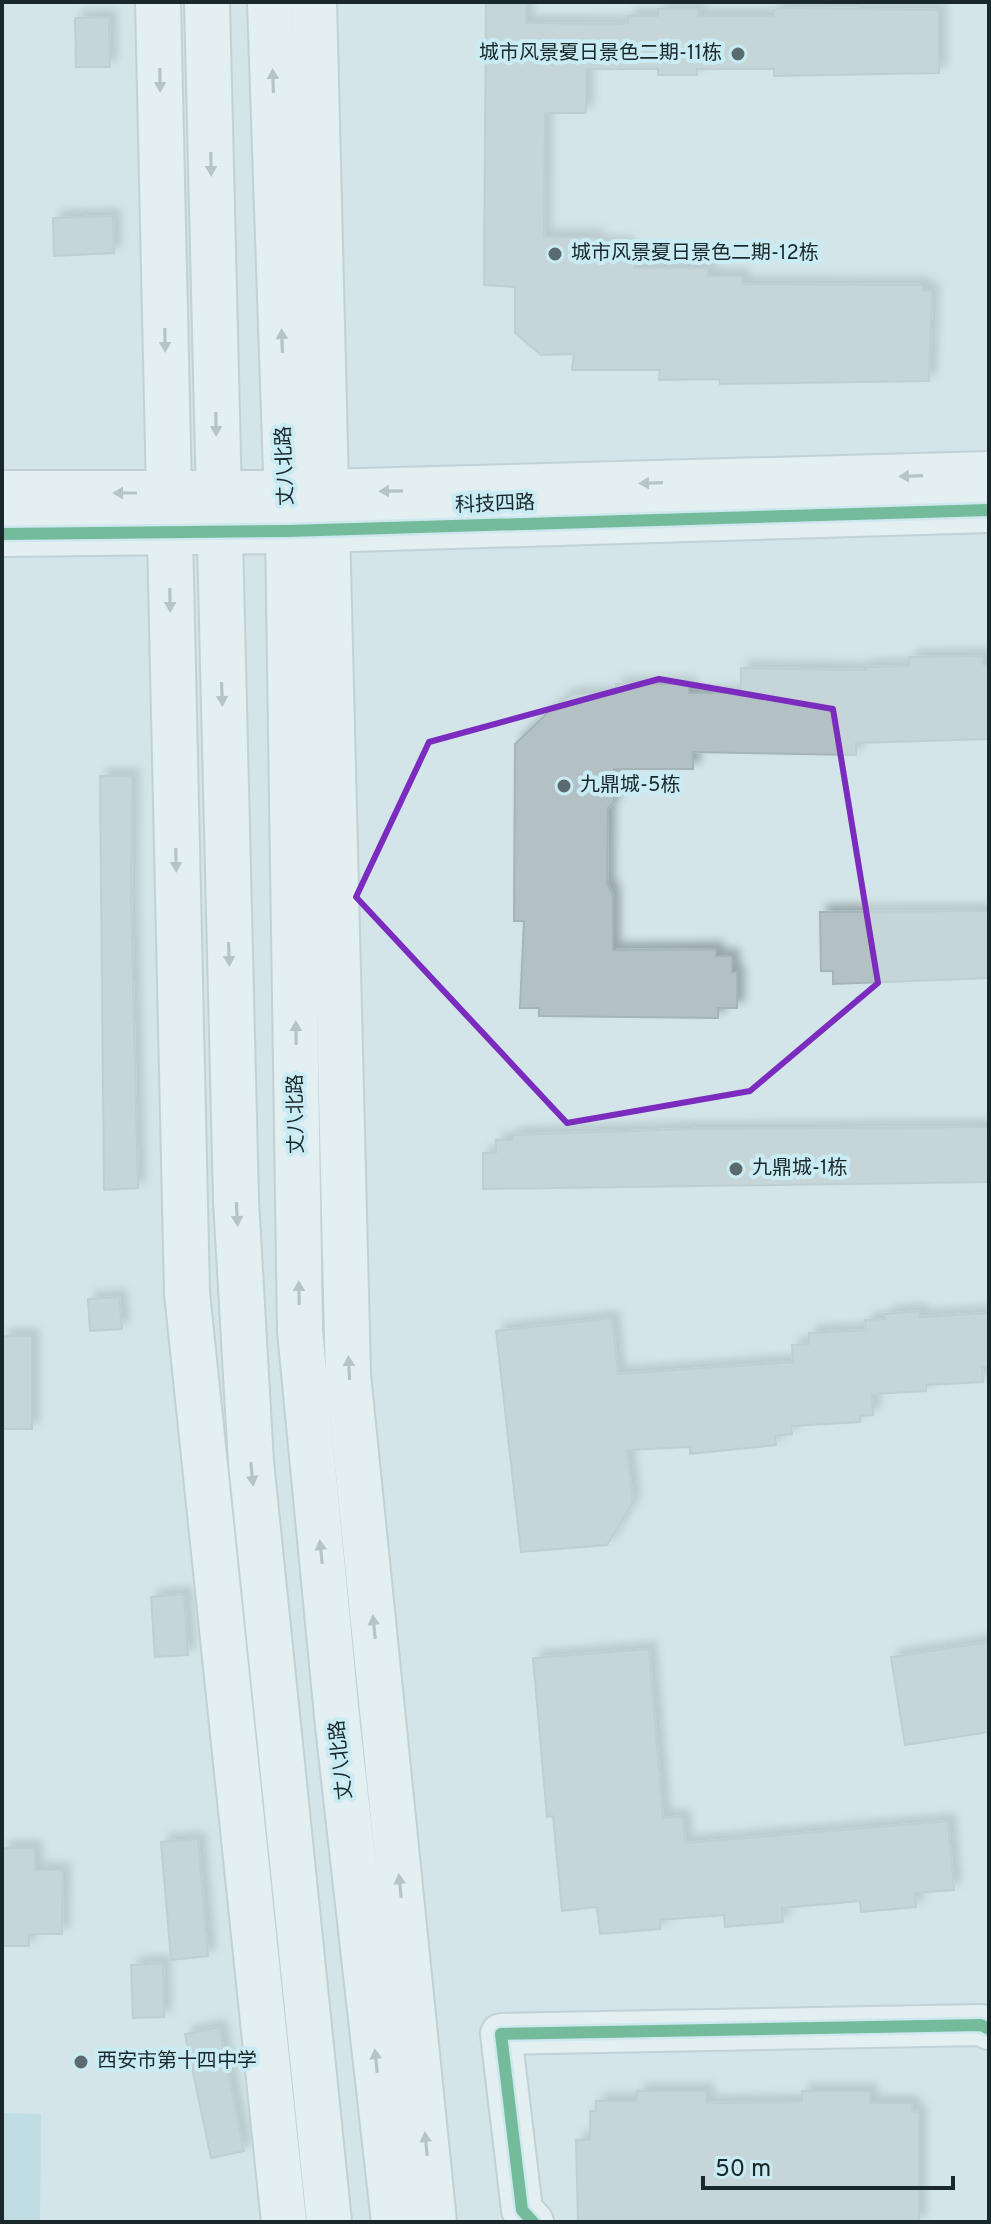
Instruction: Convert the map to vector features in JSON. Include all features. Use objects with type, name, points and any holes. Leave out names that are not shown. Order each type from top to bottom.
[{"type":"main road","points":[[158,2],[187,1293],[284,2222]]},
{"type":"main road","points":[[207,2],[236,1201],[251,1462],[329,2222]]},
{"type":"main road","name":"丈八北路","points":[[270,2],[306,511],[300,1331],[340,1742],[394,2222]]},
{"type":"main road","points":[[314,2],[306,511],[348,1375],[434,2222]]},
{"type":"main road","name":"科技四路","points":[[306,511],[989,474]]},
{"type":"main road","name":"科技四路","points":[[2,493],[168,513],[989,510]]},
{"type":"main road","name":"科技四路","points":[[2,534],[168,513]]},
{"type":"street","points":[[533,2222],[522,2210],[501,2034],[981,2025],[989,2029]]},
{"type":"highlighted area","points":[[659,679],[833,709],[878,983],[750,1091],[567,1123],[356,897],[429,742]]},
{"type":"shaded area","points":[[2,2113],[41,2114],[40,2222],[2,2222]]},
{"type":"building","name":"城市风景·夏日景色二期-12栋","points":[[486,2],[526,2],[526,23],[623,24],[628,23],[628,16],[658,16],[658,9],[698,9],[698,16],[774,16],[774,10],[782,8],[939,10],[939,73],[774,76],[774,69],[697,69],[697,75],[658,75],[658,69],[586,69],[586,113],[545,113],[544,237],[596,237],[596,244],[626,244],[626,263],[635,263],[635,268],[708,268],[708,276],[741,276],[742,284],[923,285],[923,291],[932,291],[929,381],[720,384],[719,379],[659,380],[660,370],[572,370],[574,354],[541,355],[515,333],[515,287],[484,285]]},
{"type":"building","points":[[109,17],[110,67],[76,67],[75,18]]},
{"type":"building","points":[[113,216],[114,253],[54,256],[53,218]]},
{"type":"building","points":[[983,656],[983,664],[989,664],[988,739],[856,743],[856,755],[693,752],[693,769],[614,769],[614,802],[608,808],[607,883],[613,896],[613,950],[716,949],[716,956],[732,956],[732,972],[737,972],[737,1008],[718,1008],[718,1018],[539,1016],[539,1008],[520,1008],[524,921],[514,921],[515,744],[561,700],[574,694],[616,694],[616,684],[689,684],[689,693],[741,693],[741,668],[866,670],[866,667],[909,666],[909,657]]},
{"type":"building","points":[[100,776],[132,776],[131,895],[138,1188],[104,1190]]},
{"type":"building","points":[[989,911],[989,978],[833,984],[833,971],[821,971],[820,912]]},
{"type":"building","name":"九鼎城-1栋","points":[[989,1127],[989,1182],[483,1189],[483,1153],[496,1153],[496,1140],[512,1140],[512,1135],[688,1129]]},
{"type":"building","points":[[119,1297],[122,1329],[90,1331],[88,1299]]},
{"type":"building","points":[[920,1311],[920,1317],[989,1313],[989,1367],[982,1367],[983,1382],[926,1385],[926,1391],[872,1394],[873,1415],[860,1416],[860,1422],[791,1426],[792,1434],[775,1436],[776,1445],[690,1454],[690,1447],[627,1450],[633,1502],[607,1545],[521,1552],[496,1331],[612,1318],[618,1374],[793,1362],[792,1345],[809,1344],[809,1333],[866,1330],[865,1320],[885,1319],[885,1314]]},
{"type":"building","points":[[2,1336],[32,1336],[32,1429],[2,1429]]},
{"type":"building","points":[[184,1594],[188,1655],[155,1657],[151,1597]]},
{"type":"building","points":[[989,1642],[989,1732],[905,1745],[891,1657]]},
{"type":"building","points":[[649,1649],[663,1818],[683,1816],[685,1843],[948,1821],[954,1890],[915,1893],[916,1907],[861,1912],[860,1901],[782,1908],[783,1922],[725,1927],[724,1915],[660,1920],[660,1929],[600,1934],[597,1907],[562,1911],[553,1816],[547,1817],[533,1658]]},
{"type":"building","points":[[198,1839],[208,1956],[171,1960],[161,1842]]},
{"type":"building","points":[[2,1848],[35,1848],[35,1870],[63,1870],[62,1934],[29,1934],[29,1946],[2,1946]]},
{"type":"building","points":[[163,1963],[164,2017],[133,2018],[131,1965]]},
{"type":"building","points":[[219,2027],[244,2151],[211,2158],[185,2034]]},
{"type":"building","points":[[637,2091],[706,2091],[706,2103],[802,2102],[802,2091],[870,2091],[870,2103],[911,2103],[912,2111],[919,2112],[919,2222],[578,2222],[576,2140],[590,2140],[590,2111],[596,2111],[596,2101],[637,2101]]},
{"type":"cycle path","points":[[2,534],[288,531],[989,510]]},
{"type":"cycle path","points":[[533,2222],[522,2210],[501,2034],[981,2025],[989,2029]]},
{"type":"place","name":"城市风景·夏日景色二期-11栋","points":[[738,54]]},
{"type":"place","name":"城市风景·夏日景色二期-12栋","points":[[555,254]]},
{"type":"place","name":"九鼎城-5栋","points":[[564,786]]},
{"type":"place","name":"九鼎城-1栋","points":[[736,1169]]},
{"type":"place","name":"西安市第十四中学","points":[[81,2062]]}]
